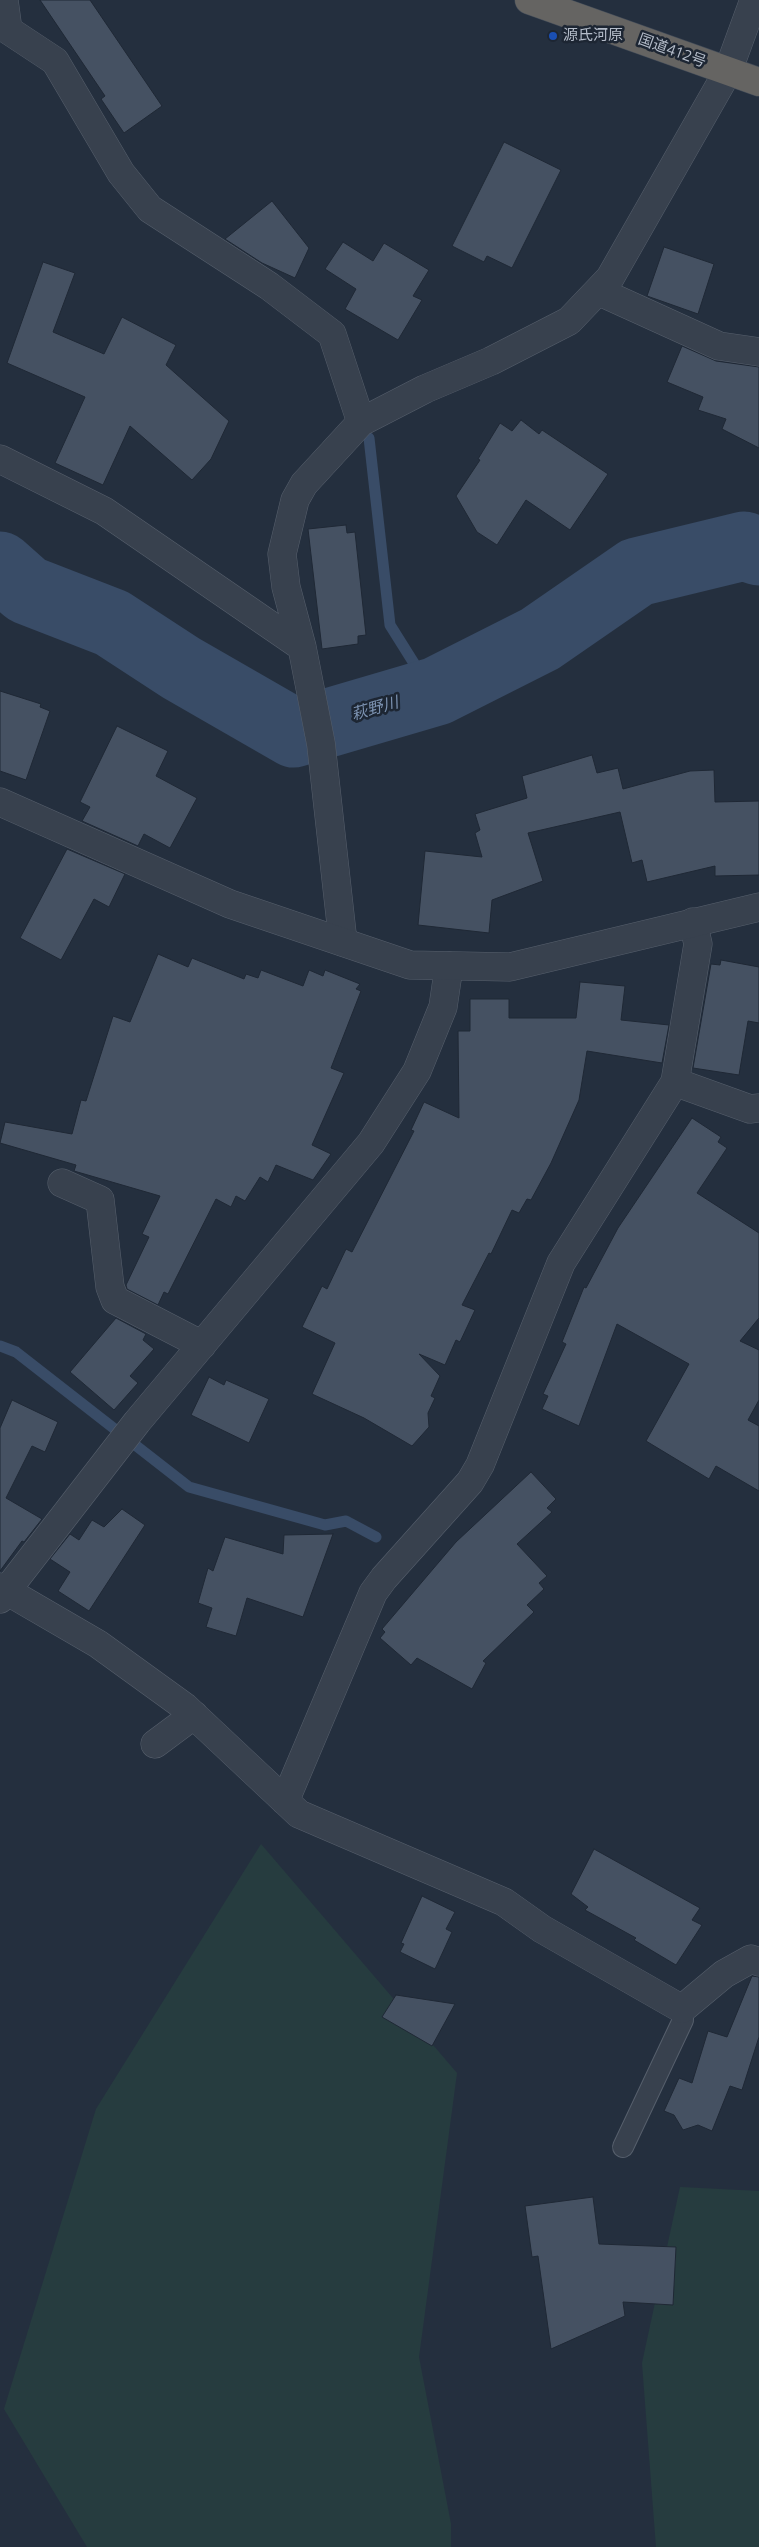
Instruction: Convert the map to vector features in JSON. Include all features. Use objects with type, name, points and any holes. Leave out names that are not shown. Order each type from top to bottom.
[{"type":"highway","name":"国道412号","points":[[529,0],[759,82]]},
{"type":"street","points":[[4,0],[8,30],[55,61],[121,172],[150,209],[269,286],[332,334],[361,422]]},
{"type":"street","points":[[343,942],[320,744],[302,646],[286,587],[282,554],[295,500],[304,484],[361,422],[425,389],[491,361],[569,321],[610,278],[728,71],[754,0]]},
{"type":"street","points":[[598,291],[719,346],[759,352]]},
{"type":"street","points":[[0,458],[104,511],[302,646]]},
{"type":"street","points":[[0,802],[230,904],[410,965],[510,967],[759,907]]},
{"type":"street","points":[[285,1801],[373,1594],[384,1578],[470,1482],[480,1465],[561,1263],[675,1082],[698,944],[693,922]]},
{"type":"street","points":[[449,966],[443,1007],[417,1071],[371,1143],[137,1422],[2,1592],[98,1644],[194,1715],[299,1814],[504,1902],[542,1929],[682,2009],[724,1974],[751,1959],[759,1962]]},
{"type":"street","points":[[675,1082],[750,1109],[759,1108]]},
{"type":"street","points":[[62,1184],[107,1199],[110,1287],[115,1300],[202,1345]]},
{"type":"street","points":[[155,1744],[194,1715]]},
{"type":"lane","points":[[623,2147],[683,2020],[682,2009]]},
{"type":"green space","points":[[261,1844],[457,2073],[419,2357],[451,2524],[451,2547],[87,2547],[4,2409],[96,2109]]},
{"type":"green space","points":[[680,2187],[759,2191],[759,2547],[656,2547],[642,2363]]},
{"type":"building","points":[[40,0],[90,0],[162,106],[124,133],[101,99],[105,96]]},
{"type":"building","points":[[504,142],[561,170],[512,268],[487,256],[484,262],[452,246]]},
{"type":"building","points":[[272,201],[309,248],[295,278],[262,263],[225,239]]},
{"type":"building","points":[[343,242],[373,261],[384,243],[429,270],[413,296],[422,300],[398,340],[345,309],[356,289],[325,269]]},
{"type":"building","points":[[664,247],[714,264],[698,314],[647,296]]},
{"type":"building","points":[[43,262],[75,273],[53,332],[104,354],[122,317],[176,345],[166,365],[229,421],[211,459],[192,480],[130,426],[103,485],[55,463],[85,397],[7,363]]},
{"type":"building","points":[[682,346],[716,361],[759,367],[759,448],[722,429],[726,419],[698,410],[703,397],[667,382]]},
{"type":"building","points":[[521,420],[539,434],[542,430],[608,474],[570,530],[526,500],[497,545],[477,532],[456,496],[480,460],[478,459],[500,423],[512,431]]},
{"type":"building","points":[[346,525],[347,533],[355,532],[366,635],[358,636],[358,644],[322,649],[308,529]]},
{"type":"building","points":[[0,691],[41,704],[40,707],[50,711],[26,780],[0,771]]},
{"type":"building","points":[[117,726],[168,751],[156,776],[197,798],[170,848],[144,834],[138,846],[82,821],[90,807],[80,802]]},
{"type":"building","points":[[592,755],[597,773],[618,768],[623,789],[690,771],[714,770],[715,802],[759,801],[759,875],[715,876],[715,866],[647,882],[642,860],[632,863],[620,812],[528,833],[543,881],[492,900],[489,933],[418,925],[425,851],[482,857],[475,833],[480,830],[475,814],[527,798],[522,776]]},
{"type":"building","points":[[67,849],[125,874],[109,907],[94,899],[61,960],[20,938]]},
{"type":"building","points":[[158,954],[188,967],[192,958],[244,979],[246,974],[258,978],[261,970],[303,986],[309,970],[323,976],[325,970],[360,984],[356,989],[361,991],[331,1068],[344,1073],[312,1145],[331,1154],[313,1180],[276,1165],[268,1182],[260,1177],[245,1201],[236,1196],[231,1207],[216,1199],[168,1294],[164,1292],[158,1305],[127,1289],[126,1285],[149,1237],[142,1234],[160,1196],[74,1171],[76,1165],[0,1143],[5,1122],[72,1134],[81,1100],[86,1101],[113,1016],[130,1022]]},
{"type":"building","points":[[721,960],[759,967],[759,1023],[748,1021],[739,1075],[693,1068],[711,964],[720,965]]},
{"type":"building","points":[[580,982],[625,986],[621,1020],[669,1025],[662,1063],[587,1051],[579,1100],[551,1163],[531,1200],[527,1199],[519,1213],[512,1210],[491,1254],[489,1253],[462,1305],[475,1310],[460,1342],[456,1340],[445,1365],[419,1354],[440,1376],[431,1396],[435,1398],[428,1413],[429,1427],[412,1446],[364,1418],[312,1394],[335,1343],[302,1327],[322,1286],[327,1289],[346,1249],[352,1252],[414,1131],[411,1130],[424,1102],[459,1118],[458,1031],[470,1031],[470,999],[509,999],[509,1018],[576,1018]]},
{"type":"building","points":[[692,1118],[721,1137],[718,1142],[727,1148],[697,1193],[759,1233],[759,1318],[740,1341],[759,1350],[759,1400],[748,1420],[759,1426],[759,1491],[716,1466],[709,1479],[646,1441],[689,1364],[617,1324],[579,1426],[542,1409],[548,1396],[543,1394],[566,1344],[562,1342],[584,1287],[586,1288],[618,1228]]},
{"type":"building","points":[[116,1318],[146,1334],[143,1340],[154,1349],[130,1376],[138,1383],[114,1410],[70,1372]]},
{"type":"building","points":[[209,1377],[224,1385],[226,1380],[269,1399],[249,1443],[191,1415]]},
{"type":"building","points":[[12,1400],[58,1422],[45,1452],[32,1446],[6,1498],[42,1519],[24,1542],[22,1541],[0,1571],[0,1428]]},
{"type":"building","points":[[531,1472],[556,1499],[547,1508],[552,1512],[517,1544],[547,1576],[539,1583],[544,1589],[527,1605],[534,1612],[483,1661],[486,1663],[472,1689],[417,1658],[411,1665],[380,1638],[385,1632],[382,1629],[456,1542]]},
{"type":"building","points":[[122,1509],[145,1525],[89,1611],[58,1591],[70,1572],[50,1559],[70,1534],[79,1540],[92,1520],[104,1527]]},
{"type":"building","points":[[333,1534],[303,1617],[247,1598],[236,1636],[206,1627],[212,1608],[198,1603],[208,1568],[213,1571],[225,1537],[283,1554],[284,1535]]},
{"type":"building","points":[[594,1849],[700,1908],[692,1920],[702,1925],[676,1965],[634,1940],[636,1938],[585,1910],[588,1907],[571,1894]]},
{"type":"building","points":[[422,1896],[455,1912],[446,1929],[452,1932],[435,1969],[400,1952],[404,1944],[401,1943]]},
{"type":"building","points":[[752,1976],[759,1977],[759,2037],[742,2090],[730,2086],[712,2131],[698,2125],[683,2130],[674,2115],[664,2111],[679,2078],[692,2083],[708,2031],[727,2037]]},
{"type":"building","points":[[396,1995],[455,2004],[432,2046],[382,2017]]},
{"type":"building","points":[[593,2197],[599,2244],[676,2247],[673,2305],[623,2302],[625,2316],[551,2349],[538,2256],[532,2257],[525,2206]]},
{"type":"waterway","points":[[369,438],[390,625],[432,692]]},
{"type":"waterway","name":"萩野川","points":[[0,566],[27,590],[112,623],[181,668],[294,733],[437,691],[540,639],[637,572],[744,546],[759,551]]},
{"type":"waterway","points":[[0,1346],[16,1352],[189,1487],[325,1525],[346,1521],[376,1537]]},
{"type":"place","name":"源氏河原","points":[[553,36]]}]
